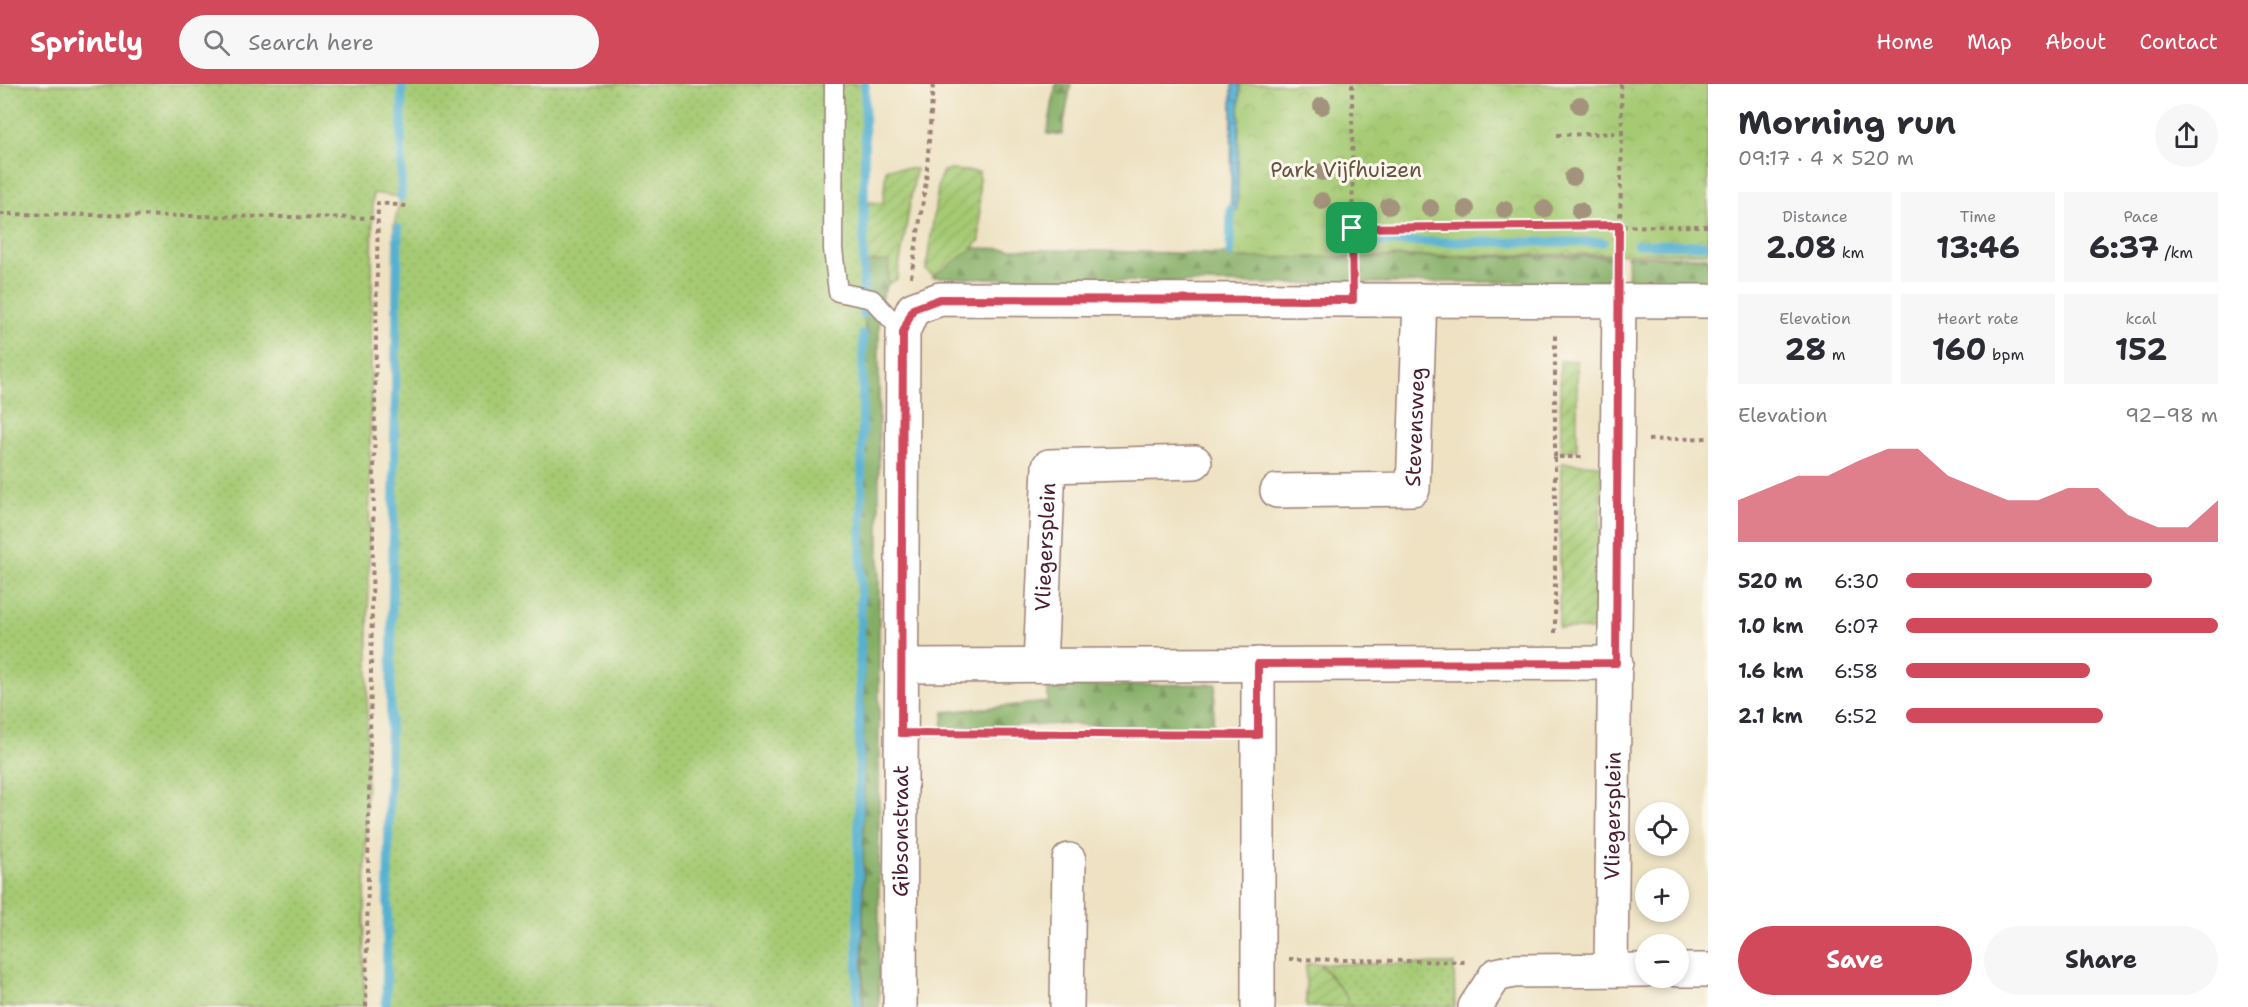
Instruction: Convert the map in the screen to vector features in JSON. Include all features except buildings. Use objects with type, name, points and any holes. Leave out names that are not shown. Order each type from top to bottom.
[{"type":"street","points":[[903,332],[913,309],[940,299],[1708,301]]},
{"type":"street","name":"Stevensweg","points":[[1277,491],[1413,489],[1420,300]]},
{"type":"street","name":"Vliegersplein","points":[[1611,969],[1619,301]]},
{"type":"street","name":"Gibsonstraat","points":[[900,1007],[903,332]]},
{"type":"street","name":"Vliegersplein","points":[[1040,665],[1049,466],[1195,462]]},
{"type":"street","points":[[901,666],[1616,663]]},
{"type":"street","points":[[1258,664],[1258,1007]]},
{"type":"street","points":[[1067,1007],[1069,860]]},
{"type":"street","points":[[1475,1007],[1496,975],[1514,971],[1635,970]]},
{"type":"street","points":[[1689,970],[1708,970]]},
{"type":"lane","points":[[834,84],[832,249],[838,292],[872,298],[903,332]]},
{"type":"path","points":[[911,276],[926,182],[933,84]]},
{"type":"path","points":[[1352,84],[1353,300]]},
{"type":"path","points":[[1619,301],[1621,84]]},
{"type":"path","points":[[1557,135],[1622,133]]},
{"type":"path","points":[[366,1007],[378,203],[407,206]]},
{"type":"path","points":[[0,214],[378,218]]},
{"type":"path","points":[[1352,228],[1708,226]]},
{"type":"path","points":[[1555,301],[1555,663]]},
{"type":"path","points":[[1555,457],[1708,438]]},
{"type":"path","points":[[901,733],[1258,735]]},
{"type":"path","points":[[1258,958],[1467,962],[1496,975]]},
{"type":"green space","points":[[0,84],[866,84],[862,1007],[384,1007],[394,225],[401,197],[373,193],[364,1007],[0,1007]]},
{"type":"green space","points":[[1056,84],[1071,84],[1062,134],[1047,134]]},
{"type":"green space","name":"Park Vijfhuizen","points":[[1238,84],[1708,84],[1708,253],[1227,258]]},
{"type":"green space","points":[[886,169],[916,169],[897,279],[888,284],[889,261],[865,262],[866,202],[883,203]]},
{"type":"green space","points":[[943,171],[979,172],[980,240],[973,248],[934,276],[926,270],[939,181]]},
{"type":"green space","points":[[973,248],[1341,257],[1612,256],[1611,281],[1264,284],[933,277],[948,259]]},
{"type":"green space","points":[[1627,256],[1708,257],[1708,282],[1628,282]]},
{"type":"green space","points":[[889,261],[888,284],[879,303],[879,1007],[863,1007],[865,262]]},
{"type":"green space","points":[[1560,361],[1577,361],[1577,450],[1561,451]]},
{"type":"green space","points":[[1561,463],[1602,465],[1597,630],[1559,628]]},
{"type":"green space","points":[[1216,684],[1213,721],[1215,730],[1066,724],[942,728],[944,712],[1048,702],[1048,686]]},
{"type":"green space","points":[[1306,964],[1320,964],[1344,993],[1352,1007],[1306,1007]]},
{"type":"green space","points":[[1320,964],[1454,964],[1455,1007],[1352,1007],[1344,993]]},
{"type":"water","points":[[1232,84],[1240,84],[1237,210],[1231,209]]},
{"type":"waterway","points":[[401,197],[402,84]]},
{"type":"waterway","points":[[863,314],[865,84]]},
{"type":"waterway","points":[[1230,254],[1231,209]]},
{"type":"waterway","points":[[386,1007],[398,228]]},
{"type":"waterway","points":[[1364,242],[1603,242]]},
{"type":"waterway","points":[[1637,244],[1708,245]]},
{"type":"waterway","points":[[857,1007],[863,334]]},
{"type":"route","points":[[1619,225],[1616,663],[1258,664],[1258,735],[901,733],[903,332],[913,309],[940,299],[1353,300],[1352,228],[1619,225]]}]
